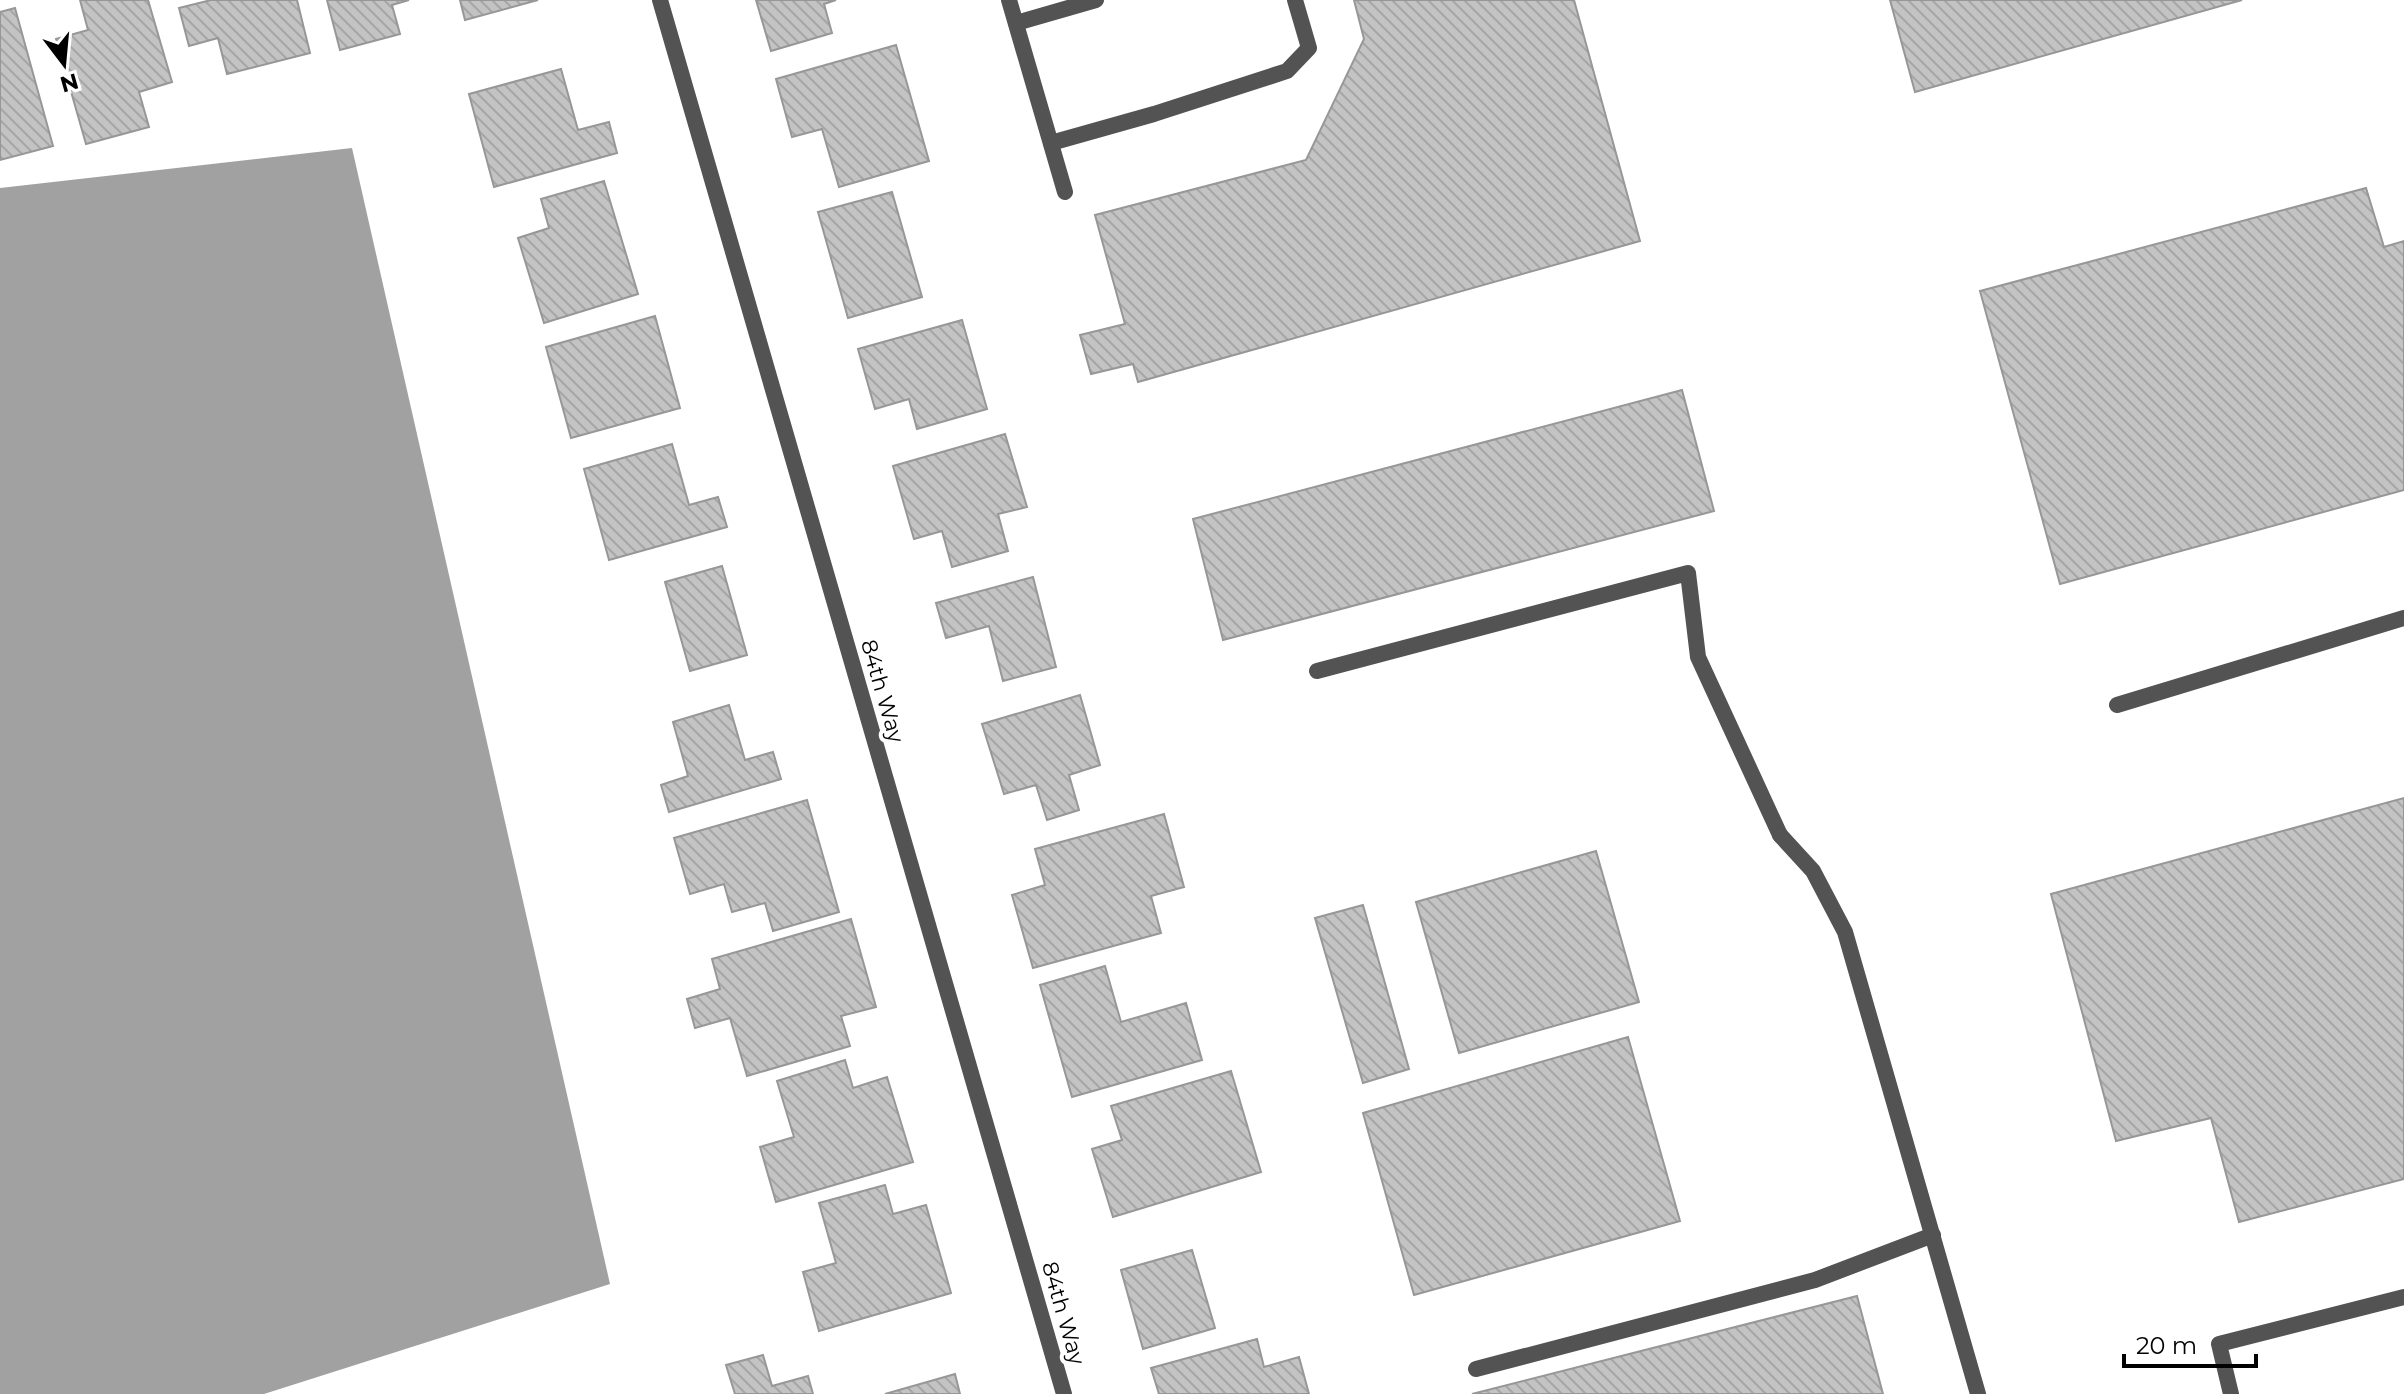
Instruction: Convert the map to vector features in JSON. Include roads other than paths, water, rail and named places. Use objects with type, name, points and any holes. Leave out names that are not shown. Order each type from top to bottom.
[{"type":"street","name":"84th Way","points":[[660,0],[1064,1394]]},
{"type":"street","points":[[1009,0],[1065,192]]},
{"type":"street","points":[[1016,23],[1096,0]]},
{"type":"street","points":[[1051,143],[1287,71],[1309,48],[1295,0]]},
{"type":"street","points":[[1317,671],[1688,573],[1698,657],[1780,835],[1813,871],[1845,932],[1978,1394]]},
{"type":"street","points":[[2117,705],[2404,618]]},
{"type":"street","points":[[1476,1369],[1815,1280],[1933,1235]]},
{"type":"street","points":[[2231,1394],[2219,1344],[2404,1297]]}]
